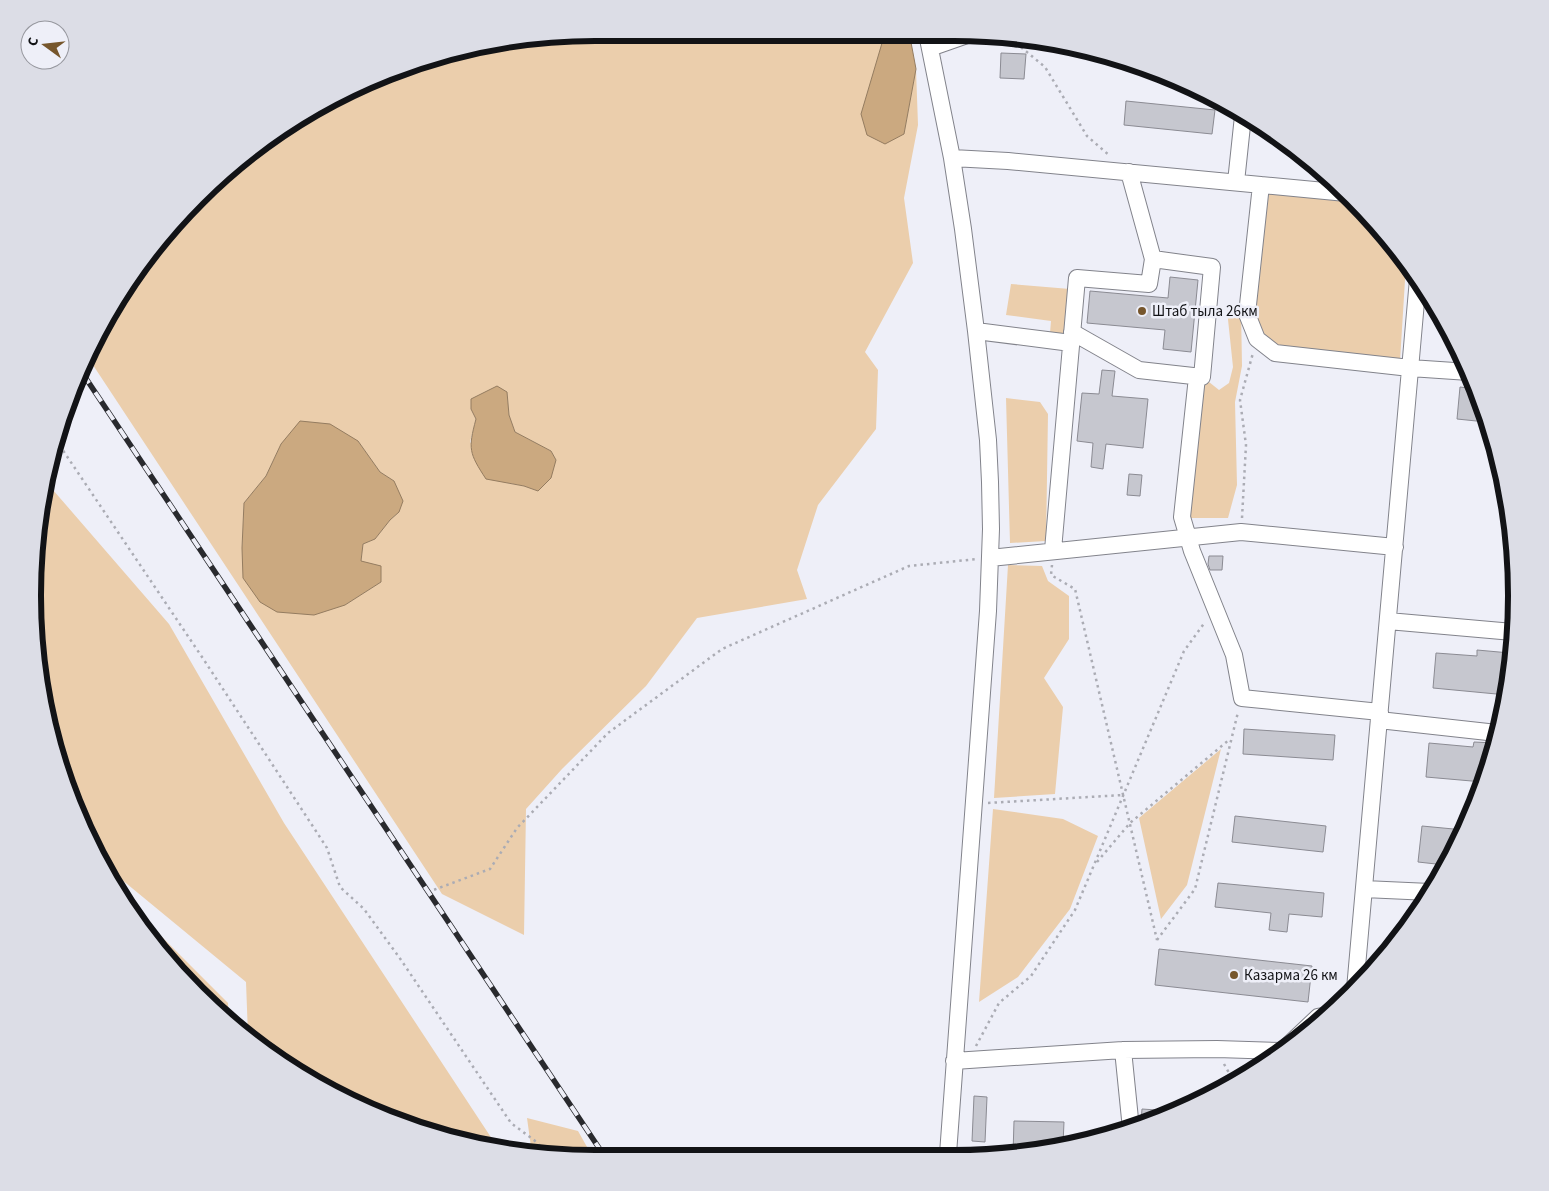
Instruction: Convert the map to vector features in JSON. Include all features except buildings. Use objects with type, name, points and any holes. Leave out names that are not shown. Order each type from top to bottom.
[{"type":"street","points":[[929,41],[952,158],[963,229],[988,440],[992,529],[974,803],[961,1060],[949,1150]]},
{"type":"street","points":[[1236,182],[1242,123]]},
{"type":"street","points":[[952,158],[1008,161],[1332,192]]},
{"type":"street","points":[[1053,550],[1077,278],[1149,284],[1153,258],[1128,172]]},
{"type":"street","points":[[1261,185],[1247,314],[1257,339],[1275,354],[1461,371]]},
{"type":"street","points":[[976,331],[1072,337],[1139,370],[1202,377],[1212,267],[1153,258]]},
{"type":"street","points":[[1356,975],[1417,292]]},
{"type":"street","points":[[1197,377],[1182,517],[1188,538],[1234,655],[1242,698],[1491,732]]},
{"type":"street","points":[[990,558],[1241,532],[1394,547]]},
{"type":"street","points":[[1388,621],[1507,631]]},
{"type":"street","points":[[1364,890],[1421,892]]},
{"type":"street","points":[[961,1060],[1123,1050],[1268,1051]]},
{"type":"street","points":[[1123,1050],[1130,1121]]},
{"type":"path","points":[[1007,44],[1022,48],[1045,67],[1087,136],[1128,172]]},
{"type":"path","points":[[1241,532],[1246,445],[1240,400],[1257,339]]},
{"type":"path","points":[[61,448],[204,660],[327,848],[340,887],[364,909],[394,949],[511,1123],[541,1147]]},
{"type":"path","points":[[1053,550],[1051,575],[1075,589],[1157,940],[1195,889],[1242,698]]},
{"type":"path","points":[[428,892],[490,869],[517,828],[608,733],[722,649],[909,566],[990,558]]},
{"type":"path","points":[[961,1060],[998,1003],[1030,976],[1075,910],[1184,651],[1215,609]]},
{"type":"path","points":[[1094,865],[1130,823],[1232,738]]},
{"type":"path","points":[[974,803],[1123,795]]},
{"type":"shaded area","points":[[883,41],[870,88],[904,134],[916,69],[918,125],[904,198],[913,263],[865,352],[878,370],[876,429],[818,505],[797,570],[807,599],[697,618],[646,686],[562,769],[526,809],[524,935],[442,894],[92,363],[98,350],[116,318],[156,258],[179,230],[230,179],[258,156],[318,116],[350,98],[383,83],[452,60],[487,52],[559,42]],"holes":[[[507,392],[509,415],[515,432],[551,451],[556,460],[538,491],[507,483],[470,442],[476,419],[471,409]],[[358,441],[380,472],[394,481],[399,512],[375,539],[363,544],[361,561],[381,582],[345,605],[242,548],[244,503],[266,476],[281,444]]]},
{"type":"shaded area","points":[[883,41],[911,41],[916,69],[904,134],[885,144],[867,135],[861,114]]},
{"type":"shaded area","points":[[1269,193],[1342,201],[1370,230],[1405,276],[1400,361],[1279,349],[1264,342],[1253,314]]},
{"type":"shaded area","points":[[1011,284],[1070,289],[1067,335],[1050,333],[1051,321],[1006,315]]},
{"type":"shaded area","points":[[1241,309],[1242,366],[1235,402],[1237,485],[1228,518],[1188,518],[1199,389],[1209,382],[1219,390],[1229,383],[1233,367],[1227,310]]},
{"type":"shaded area","points":[[497,386],[507,392],[509,415],[515,432],[551,451],[556,460],[551,478],[538,491],[524,486],[486,479],[473,456],[471,444],[476,419],[471,409],[471,399]]},
{"type":"shaded area","points":[[1006,398],[1040,402],[1048,414],[1046,541],[1010,543]]},
{"type":"shaded area","points":[[300,421],[330,424],[358,441],[380,472],[394,481],[403,501],[399,512],[375,539],[363,544],[361,561],[381,566],[381,582],[345,605],[314,615],[277,612],[260,602],[243,578],[244,503],[266,476],[281,444]]},
{"type":"shaded area","points":[[52,488],[169,624],[284,823],[493,1140],[452,1131],[383,1108],[350,1093],[288,1056],[248,1027],[246,982],[118,877],[98,841],[83,808],[60,739],[52,704],[42,632],[42,559]]},
{"type":"shaded area","points":[[1008,565],[1042,566],[1048,581],[1069,596],[1069,639],[1044,678],[1063,707],[1055,794],[994,798]]},
{"type":"shaded area","points":[[1221,749],[1187,885],[1161,919],[1139,818]]},
{"type":"shaded area","points":[[993,809],[1063,819],[1098,836],[1070,909],[1018,977],[979,1002]]},
{"type":"shaded area","points":[[151,926],[228,1003],[228,1011],[179,961]]},
{"type":"shaded area","points":[[527,1118],[578,1131],[589,1150],[559,1149],[531,1146]]},
{"type":"railway","points":[[85,378],[600,1150]]},
{"type":"place","name":"Штаб тыла 26км","points":[[1142,311]]},
{"type":"place","name":"Казарма 26 км","points":[[1234,975]]}]
